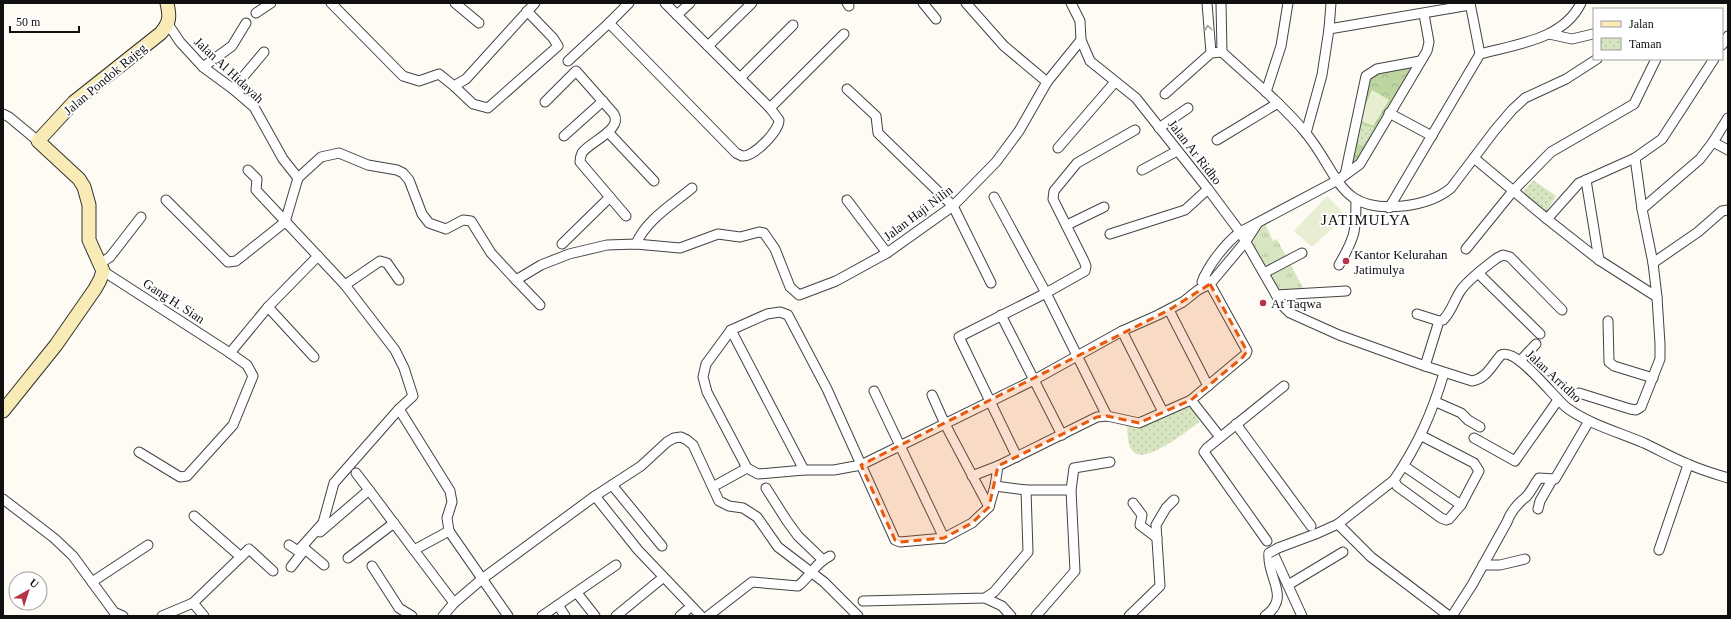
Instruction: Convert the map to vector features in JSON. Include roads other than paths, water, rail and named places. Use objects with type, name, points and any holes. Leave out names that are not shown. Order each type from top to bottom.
[{"type":"main road","points":[[168,3],[168,24]]},
{"type":"main road","name":"Jalan Pondok Rajeg","points":[[38,141],[74,102],[161,33],[168,24]]},
{"type":"main road","points":[[3,411],[56,345],[95,289],[100,280],[102,267],[89,240],[89,205],[84,187],[78,179],[38,141]]},
{"type":"street","points":[[256,13],[271,3]]},
{"type":"street","points":[[331,3],[403,76],[419,81],[439,74],[473,104],[488,108],[558,46]]},
{"type":"street","points":[[456,3],[479,23]]},
{"type":"street","points":[[454,86],[466,79],[535,3]]},
{"type":"street","points":[[568,61],[629,3]]},
{"type":"street","points":[[609,22],[739,155],[746,156],[750,154],[775,131],[779,121],[770,108],[665,3]]},
{"type":"street","points":[[677,15],[690,3]]},
{"type":"street","points":[[708,46],[752,3]]},
{"type":"street","points":[[923,3],[936,19]]},
{"type":"street","points":[[966,3],[1004,46],[1047,82]]},
{"type":"street","name":"Jalan Ar Ridho","points":[[1070,3],[1080,21],[1081,40],[1090,61],[1136,98],[1240,232],[1282,305],[1290,313],[1302,318]]},
{"type":"street","points":[[1207,3],[1210,53]]},
{"type":"street","points":[[1221,3],[1222,52],[1278,103],[1306,133],[1341,177],[1347,193],[1356,200],[1367,205],[1389,208],[1409,205],[1435,198],[1451,188],[1499,125],[1525,98],[1566,79],[1596,60]]},
{"type":"street","points":[[1266,92],[1281,46],[1288,3]]},
{"type":"street","points":[[1306,133],[1322,75],[1329,29],[1331,3]]},
{"type":"street","points":[[1480,54],[1549,34],[1570,20],[1582,3]]},
{"type":"street","points":[[1329,29],[1424,14],[1470,4],[1480,54],[1389,208]]},
{"type":"street","points":[[527,11],[553,38],[568,61],[616,117],[615,124],[608,132],[582,153],[580,162],[626,216]]},
{"type":"street","points":[[1198,290],[1204,277],[1214,262],[1234,237],[1240,232],[1341,177],[1362,162],[1428,47],[1424,14]]},
{"type":"street","points":[[203,67],[232,46],[246,23]]},
{"type":"street","name":"Jalan Al Hidayah","points":[[168,24],[180,42],[203,67],[233,89],[254,107],[283,159],[298,178]]},
{"type":"street","points":[[740,78],[793,25]]},
{"type":"street","points":[[770,108],[844,34]]},
{"type":"street","points":[[1549,34],[1572,39],[1593,34]]},
{"type":"street","name":"Jalan Haji Nilin","points":[[636,244],[680,248],[718,234],[740,237],[759,232],[764,233],[775,249],[790,288],[800,295],[836,281],[887,253],[953,206],[996,162],[1019,131],[1047,82],[1081,40]]},
{"type":"street","points":[[233,89],[264,52]]},
{"type":"street","points":[[1165,94],[1210,53],[1222,52]]},
{"type":"street","points":[[1466,249],[1513,191],[1552,152],[1634,104],[1653,60]]},
{"type":"street","points":[[1547,219],[1579,183],[1635,158],[1662,139],[1713,60]]},
{"type":"street","points":[[1341,177],[1366,76],[1377,69],[1420,61]]},
{"type":"street","points":[[545,102],[576,71]]},
{"type":"street","points":[[1058,148],[1115,82]]},
{"type":"street","points":[[846,89],[876,116],[878,133],[953,206],[991,283]]},
{"type":"street","points":[[564,136],[603,102]]},
{"type":"street","points":[[1218,140],[1278,103]]},
{"type":"street","points":[[1159,128],[1188,108]]},
{"type":"street","points":[[1389,113],[1432,136]]},
{"type":"street","points":[[3,114],[9,117],[38,141]]},
{"type":"street","points":[[1642,209],[1690,169],[1713,142],[1728,118]]},
{"type":"street","points":[[1017,457],[959,337],[960,335],[1046,293],[1085,271],[1084,261],[1053,199],[1054,190],[1077,163],[1135,130]]},
{"type":"street","points":[[608,132],[654,181]]},
{"type":"street","points":[[1713,142],[1728,150]]},
{"type":"street","points":[[1142,170],[1177,151]]},
{"type":"street","points":[[166,200],[228,262],[236,261],[285,222],[298,178],[321,157],[339,153],[368,165],[396,170],[403,173],[409,180],[422,214],[429,223],[446,229],[463,220],[471,221],[491,253],[540,305]]},
{"type":"street","points":[[1474,158],[1599,260],[1657,297]]},
{"type":"street","points":[[1579,393],[1636,410],[1641,407],[1660,359],[1657,297],[1653,264],[1642,209],[1635,158]]},
{"type":"street","points":[[248,170],[257,179],[256,190],[345,285],[395,350],[404,368],[413,396],[399,409],[334,483],[322,523],[298,551],[289,545]]},
{"type":"street","points":[[1586,180],[1599,260]]},
{"type":"street","points":[[516,280],[541,265],[568,254],[607,245],[636,244],[638,239],[654,220],[692,188]]},
{"type":"street","points":[[1110,234],[1185,210],[1208,189]]},
{"type":"street","points":[[562,244],[610,197]]},
{"type":"street","points":[[994,197],[1046,293],[1107,416]]},
{"type":"street","points":[[847,200],[887,253]]},
{"type":"street","points":[[1339,265],[1352,243],[1356,225],[1356,200]]},
{"type":"street","points":[[1066,225],[1104,207]]},
{"type":"street","points":[[1653,264],[1698,232],[1722,210],[1728,210]]},
{"type":"street","points":[[102,267],[141,217]]},
{"type":"street","points":[[998,466],[995,486],[989,507],[972,522],[944,538],[900,542],[895,540],[861,465],[827,389],[788,315],[780,312],[767,314],[731,330],[706,364],[703,377],[707,392],[747,468],[761,474],[804,470],[834,470],[861,465],[1034,380],[1122,331],[1169,310],[1198,290],[1210,284],[1246,241],[1257,224]]},
{"type":"street","points":[[1264,273],[1302,253]]},
{"type":"street","points":[[1425,366],[1441,320],[1451,310],[1462,289],[1497,258],[1503,255],[1507,255],[1562,310]]},
{"type":"street","points":[[230,353],[268,307],[318,256]]},
{"type":"street","points":[[345,285],[380,262],[387,263],[399,280]]},
{"type":"street","name":"Gang H. Sian","points":[[102,267],[247,365],[253,376],[233,425],[187,476],[180,477],[139,452]]},
{"type":"street","points":[[1479,274],[1540,334]]},
{"type":"street","points":[[972,476],[998,466],[1097,417],[1107,416],[1139,423],[1191,400],[1243,357],[1247,351],[1210,284],[1204,277]]},
{"type":"street","points":[[1276,295],[1346,292]]},
{"type":"street","points":[[268,307],[314,356]]},
{"type":"street","points":[[1169,310],[1208,386]]},
{"type":"street","points":[[1417,314],[1441,320]]},
{"type":"street","points":[[1001,315],[1062,435]]},
{"type":"street","name":"Jalan Arridho","points":[[1302,318],[1339,335],[1472,381],[1478,380],[1484,376],[1504,354],[1511,355],[1520,361],[1558,400],[1580,417],[1589,422],[1632,438],[1688,465],[1728,478]]},
{"type":"street","points":[[1608,321],[1609,362],[1618,368],[1653,378]]},
{"type":"street","points":[[731,330],[804,470]]},
{"type":"street","points":[[1122,331],[1163,412]]},
{"type":"street","points":[[1520,361],[1536,344]]},
{"type":"street","points":[[1274,551],[1318,534],[1338,524],[1394,480],[1422,436],[1436,402],[1444,372]]},
{"type":"street","points":[[1267,541],[1204,452],[1219,435],[1236,424],[1284,386]]},
{"type":"street","points":[[874,391],[944,538]]},
{"type":"street","points":[[932,395],[945,424],[989,507]]},
{"type":"street","points":[[1191,400],[1202,416],[1219,435]]},
{"type":"street","points":[[1474,438],[1515,461],[1558,400]]},
{"type":"street","points":[[1436,402],[1461,413],[1468,420],[1480,427]]},
{"type":"street","points":[[399,409],[450,491],[452,502],[447,518],[450,531],[507,616]]},
{"type":"street","points":[[1538,508],[1540,501],[1552,480],[1556,477],[1589,422]]},
{"type":"street","points":[[1236,424],[1311,526]]},
{"type":"street","points":[[1394,480],[1397,486],[1443,520],[1449,519],[1461,505],[1479,471],[1477,465],[1422,436]]},
{"type":"street","points":[[443,616],[454,603],[482,579],[595,496],[640,466],[674,438],[681,437],[693,445],[719,501],[729,506],[743,508],[750,511],[757,517],[778,547],[824,582],[858,616]]},
{"type":"street","points":[[1036,616],[1075,571],[1071,490],[1075,467],[1110,462]]},
{"type":"street","points":[[1659,550],[1688,465]]},
{"type":"street","points":[[1404,466],[1461,505]]},
{"type":"street","points":[[718,484],[747,468]]},
{"type":"street","points":[[356,473],[454,603]]},
{"type":"street","points":[[1338,524],[1371,557],[1450,616],[1472,585],[1510,514],[1521,500],[1527,496],[1539,478],[1552,480]]},
{"type":"street","points":[[612,485],[662,546]]},
{"type":"street","points":[[995,486],[1026,490],[1071,490]]},
{"type":"street","points":[[708,616],[752,582],[798,586],[810,572],[826,558],[798,536],[766,488]]},
{"type":"street","points":[[291,567],[322,530],[369,490]]},
{"type":"street","points":[[985,598],[994,592],[1028,553],[1026,490]]},
{"type":"street","points":[[595,496],[638,550],[701,616]]},
{"type":"street","points":[[3,499],[54,538],[73,556],[114,612],[123,616]]},
{"type":"street","points":[[1129,616],[1160,585],[1156,524],[1166,508],[1174,500]]},
{"type":"street","points":[[1134,503],[1142,515],[1140,523],[1142,528],[1156,538]]},
{"type":"street","points":[[194,516],[241,557]]},
{"type":"street","points":[[348,558],[394,523]]},
{"type":"street","points":[[414,550],[450,531]]},
{"type":"street","points":[[92,582],[148,545]]},
{"type":"street","points":[[162,616],[193,603],[249,549],[273,570]]},
{"type":"street","points":[[305,549],[324,565]]},
{"type":"street","points":[[1274,551],[1302,616]]},
{"type":"street","points":[[1265,616],[1274,608],[1278,595],[1270,566],[1274,551]]},
{"type":"street","points":[[1288,585],[1342,552]]},
{"type":"street","points":[[1482,566],[1512,563],[1525,559]]},
{"type":"street","points":[[372,566],[399,608],[412,616]]},
{"type":"street","points":[[542,616],[616,566]]},
{"type":"street","points":[[616,616],[660,580]]},
{"type":"street","points":[[577,593],[595,616]]},
{"type":"street","points":[[863,600],[985,598],[1002,606],[1011,616]]},
{"type":"street","points":[[193,603],[204,616]]},
{"type":"street","points":[[558,605],[565,616]]},
{"type":"street","points":[[680,616],[687,610]]},
{"type":"place","name":"Kantor Kelurahan Jatimulya","points":[[1346,261]]},
{"type":"place","name":"At Taqwa","points":[[1263,303]]},
{"type":"district","name":"JATIMULYA","points":[[1366,220]]}]
